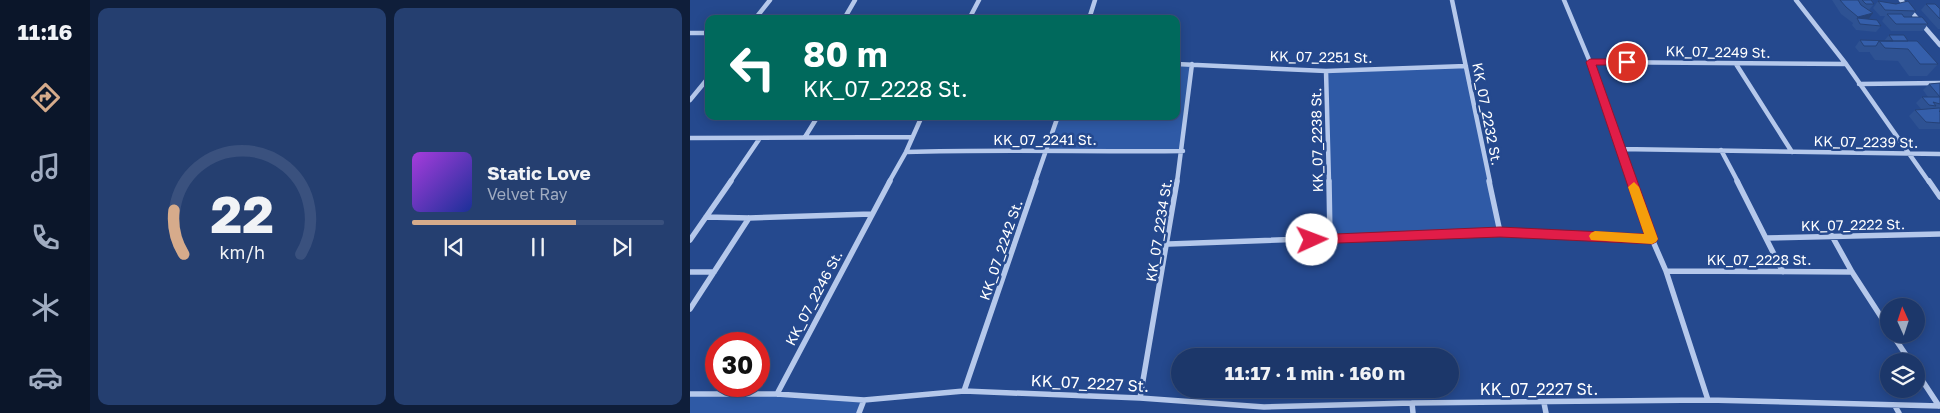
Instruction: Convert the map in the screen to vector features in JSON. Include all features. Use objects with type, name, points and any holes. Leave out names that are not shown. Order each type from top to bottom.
[{"type":"street","points":[[758,15],[770,0]]},
{"type":"street","points":[[846,15],[855,0]]},
{"type":"street","points":[[971,15],[979,0]]},
{"type":"street","points":[[1089,15],[1095,0]]},
{"type":"street","name":"KK_07_2232 St.","points":[[1452,0],[1500,232]]},
{"type":"street","points":[[1564,0],[1590,62],[1652,239],[1666,271],[1708,400]]},
{"type":"street","points":[[1796,0],[1846,64],[1907,154],[1940,197]]},
{"type":"street","points":[[1901,0],[1940,45]]},
{"type":"street","points":[[690,34],[705,33]]},
{"type":"street","name":"KK_07_2249 St.","points":[[1590,62],[1846,64]]},
{"type":"street","name":"KK_07_2251 St.","points":[[1180,64],[1326,71],[1466,66]]},
{"type":"street","name":"KK_07_2234 St.","points":[[1140,398],[1169,244],[1183,151],[1192,64]]},
{"type":"street","points":[[1736,64],[1792,152]]},
{"type":"street","name":"KK_07_2238 St.","points":[[1326,71],[1330,239]]},
{"type":"street","points":[[690,100],[705,82]]},
{"type":"street","points":[[1859,84],[1940,83]]},
{"type":"street","points":[[805,137],[816,120]]},
{"type":"street","name":"KK_07_2246 St.","points":[[777,394],[871,214],[906,152],[920,120]]},
{"type":"street","name":"KK_07_2242 St.","points":[[964,391],[1048,152],[1057,120]]},
{"type":"street","points":[[690,138],[912,137]]},
{"type":"street","points":[[690,240],[760,138]]},
{"type":"street","name":"KK_07_2239 St.","points":[[1620,149],[1940,154]]},
{"type":"street","name":"KK_07_2241 St.","points":[[906,152],[972,150],[1001,152],[1183,151]]},
{"type":"street","points":[[1721,150],[1768,238],[1783,272]]},
{"type":"street","points":[[706,217],[749,218],[871,214]]},
{"type":"street","points":[[690,309],[749,218]]},
{"type":"street","points":[[1169,244],[1500,232],[1652,239]]},
{"type":"street","name":"KK_07_2222 St.","points":[[1768,238],[1940,234]]},
{"type":"street","points":[[1832,236],[1852,272],[1880,314]]},
{"type":"street","name":"KK_07_2228 St.","points":[[1666,271],[1852,272]]},
{"type":"street","points":[[690,272],[714,272]]},
{"type":"street","name":"KK_07_2227 St.","points":[[1925,385],[1939,406]]},
{"type":"street","name":"KK_07_2227 St.","points":[[690,394],[777,394],[864,400],[964,391],[1140,398],[1264,410],[1412,403],[1708,400],[1939,406]]},
{"type":"street","points":[[859,413],[864,400]]},
{"type":"street","points":[[1412,403],[1413,413]]},
{"type":"street","points":[[1544,403],[1546,413]]},
{"type":"street","points":[[1895,406],[1900,413]]},
{"type":"shaded area","points":[[1180,64],[1192,64],[1183,151],[1048,152],[1057,120],[1180,120]]},
{"type":"shaded area","points":[[1466,66],[1500,232],[1330,239],[1326,71]]},
{"type":"shaded area","points":[[690,394],[705,394],[705,397],[770,397],[770,394],[777,394],[864,400],[859,413],[690,413]]},
{"type":"building","points":[[1840,0],[1858,0],[1861,5],[1873,13],[1858,17]]},
{"type":"building","points":[[1862,0],[1871,0],[1874,4],[1866,4]]},
{"type":"building","points":[[1878,1],[1896,4],[1908,1],[1916,11],[1885,10]]},
{"type":"building","points":[[1926,4],[1935,4],[1940,9],[1940,19]]},
{"type":"building","points":[[1887,14],[1902,14],[1904,17],[1922,17],[1928,24],[1896,24]]},
{"type":"building","points":[[1857,18],[1877,20],[1881,26],[1860,24]]},
{"type":"building","points":[[1889,35],[1904,35],[1908,41],[1893,41]]},
{"type":"building","points":[[1860,40],[1893,41],[1879,41],[1876,46],[1864,46]]},
{"type":"building","points":[[1879,41],[1917,41],[1938,64],[1920,64],[1908,49],[1885,48]]},
{"type":"building","points":[[1940,83],[1940,97],[1929,84]]},
{"type":"building","points":[[1922,97],[1940,97],[1940,104],[1933,102],[1936,106],[1929,105]]},
{"type":"building","points":[[1940,108],[1940,123],[1926,122],[1915,110]]},
{"type":"slow traffic","points":[[1595,236],[1652,239],[1634,187]]},
{"type":"route","points":[[1312,240],[1500,232],[1652,239],[1590,62],[1627,62]]}]
